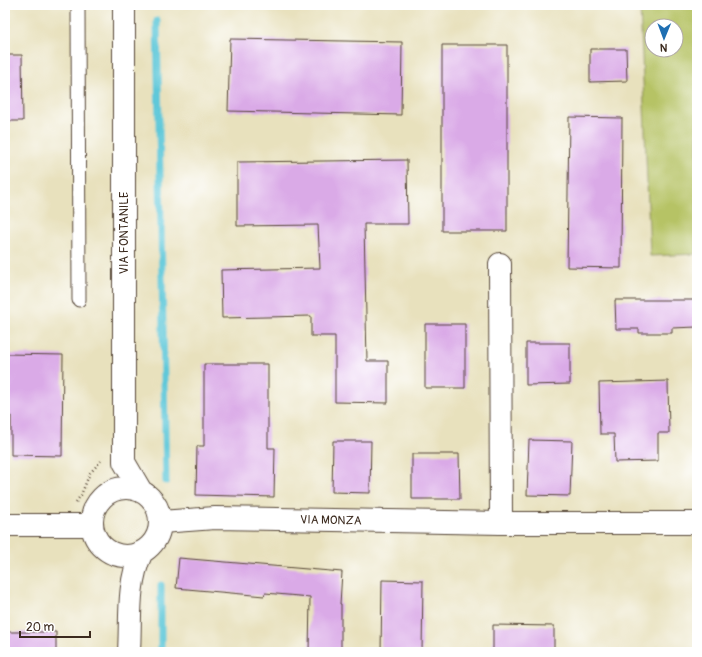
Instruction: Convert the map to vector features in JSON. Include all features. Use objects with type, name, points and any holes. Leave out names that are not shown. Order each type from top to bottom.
[{"type":"street","name":"VIA FONTANILE","points":[[124,5],[124,456],[140,491]]},
{"type":"street","points":[[500,264],[501,523]]},
{"type":"street","name":"VIA FONTANILE","points":[[106,495],[124,456]]},
{"type":"street","points":[[127,488],[140,491],[154,502],[158,510],[161,522],[157,539],[149,549],[140,554],[128,557],[116,555],[105,549],[99,543],[93,532],[93,514],[98,503],[106,495],[116,490],[127,488]]},
{"type":"street","name":"VIA MONZA","points":[[161,522],[214,518],[501,523],[697,523]]},
{"type":"street","points":[[5,525],[92,525]]},
{"type":"street","points":[[129,652],[131,586],[134,570],[140,554]]},
{"type":"street","points":[[116,555],[119,583],[122,652]]},
{"type":"lane","points":[[78,5],[79,300]]},
{"type":"path","points":[[73,505],[81,495],[90,473],[102,460],[108,450],[124,456]]},
{"type":"green space","points":[[640,5],[697,5],[697,254],[650,256]]},
{"type":"building","points":[[230,39],[402,42],[401,115],[228,111]]},
{"type":"building","points":[[442,45],[507,45],[507,231],[442,231]]},
{"type":"building","points":[[590,49],[626,49],[627,81],[590,82]]},
{"type":"building","points":[[5,55],[22,55],[23,121],[5,121]]},
{"type":"building","points":[[569,117],[622,118],[621,268],[567,267]]},
{"type":"building","points":[[407,160],[408,224],[364,224],[367,361],[388,361],[388,403],[335,402],[335,336],[311,336],[311,316],[222,318],[221,270],[320,268],[318,225],[237,226],[237,162]]},
{"type":"building","points":[[615,300],[697,300],[697,327],[672,328],[672,333],[639,333],[639,329],[616,329]]},
{"type":"building","points":[[425,324],[465,324],[465,388],[425,388]]},
{"type":"building","points":[[526,343],[570,343],[570,384],[526,385]]},
{"type":"building","points":[[5,354],[63,355],[62,456],[11,455],[11,416],[5,416]]},
{"type":"building","points":[[204,364],[268,364],[268,448],[275,448],[274,497],[196,495],[197,446],[204,446]]},
{"type":"building","points":[[668,381],[669,433],[658,433],[658,461],[615,462],[614,434],[600,434],[599,383]]},
{"type":"building","points":[[529,440],[572,441],[570,496],[527,495]]},
{"type":"building","points":[[333,441],[371,441],[370,493],[332,492]]},
{"type":"building","points":[[412,454],[459,454],[460,499],[412,499]]},
{"type":"building","points":[[179,558],[342,572],[340,604],[341,652],[309,652],[310,597],[265,593],[264,596],[176,588]]},
{"type":"building","points":[[382,580],[423,581],[422,652],[381,652]]},
{"type":"building","points":[[493,625],[554,626],[554,652],[493,652]]},
{"type":"building","points":[[8,632],[56,632],[56,652],[8,652]]},
{"type":"waterway","points":[[157,21],[166,481]]},
{"type":"waterway","points":[[161,585],[161,652]]}]
